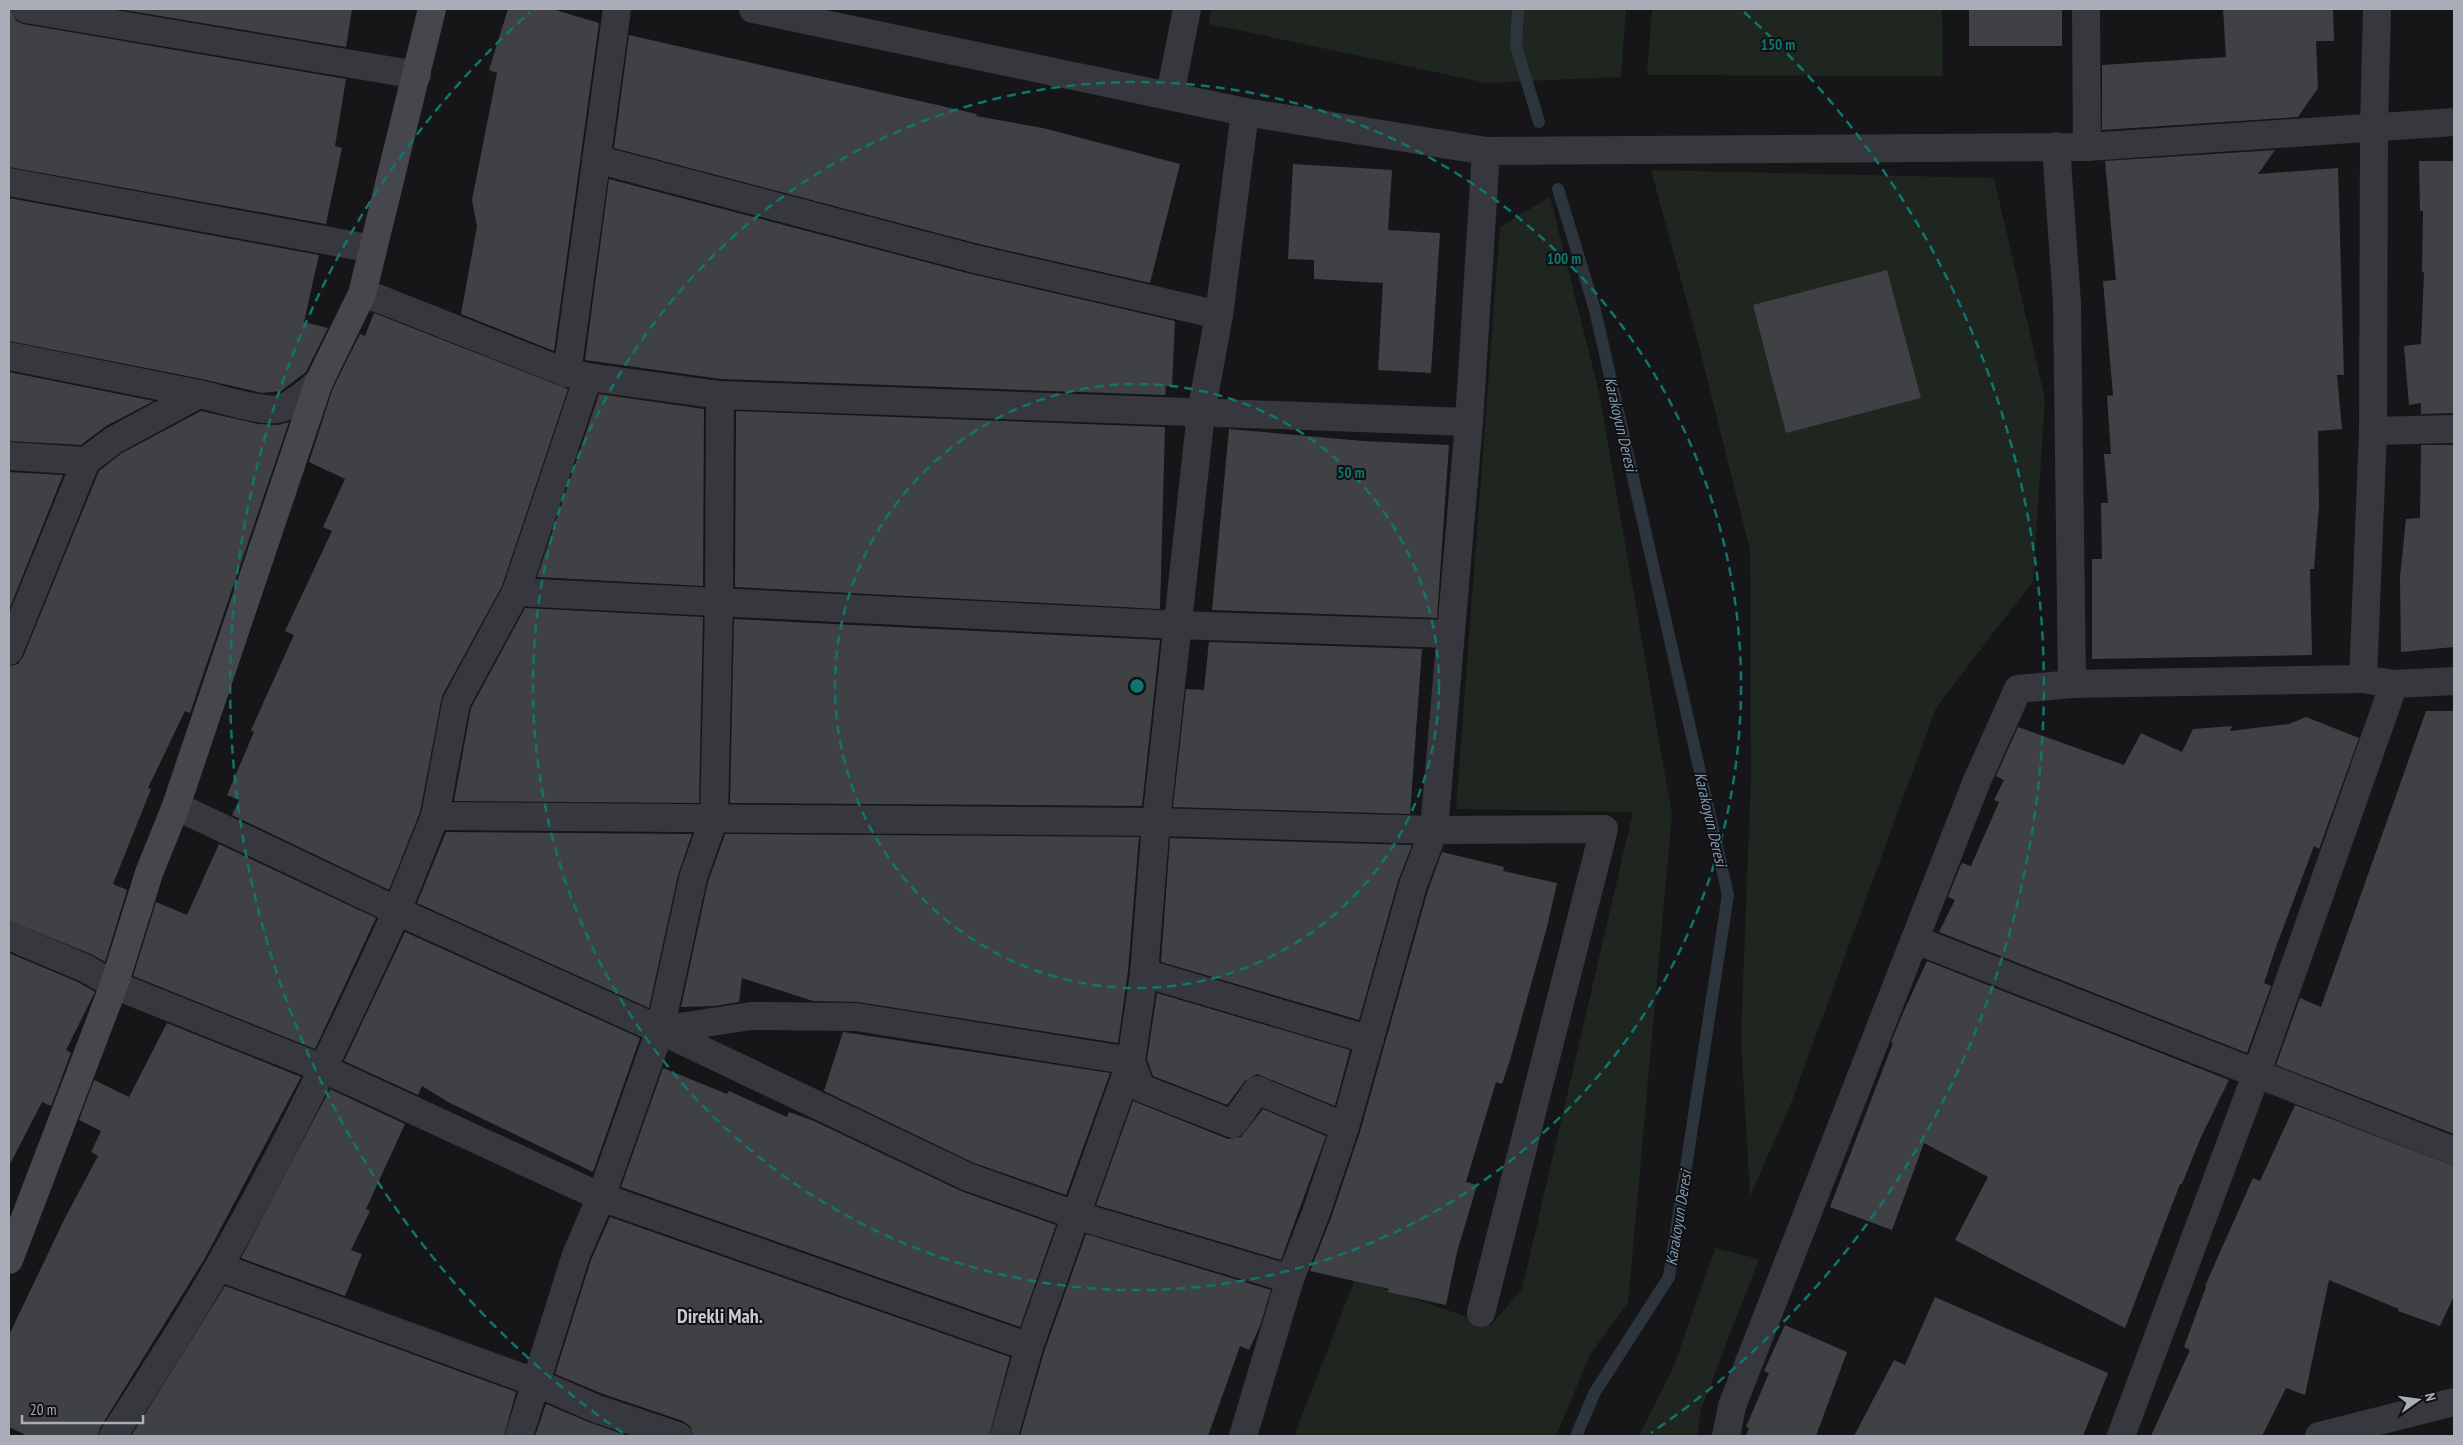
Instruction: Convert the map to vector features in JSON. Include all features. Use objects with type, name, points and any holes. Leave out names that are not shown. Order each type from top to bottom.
[{"type":"main road","points":[[9,1260],[114,985],[149,873],[176,806],[319,382],[362,294],[432,9]]},
{"type":"street","points":[[26,9],[417,75]]},
{"type":"street","points":[[113,1436],[219,1267],[324,1070],[398,911],[435,816],[456,703],[516,592],[577,375],[596,159],[617,9]]},
{"type":"street","points":[[753,9],[800,14],[1245,112],[1486,151],[2088,147],[2454,122]]},
{"type":"street","points":[[1170,95],[1187,9]]},
{"type":"street","points":[[2086,9],[2088,147]]},
{"type":"street","points":[[2363,679],[2373,431],[2374,126],[2377,9]]},
{"type":"street","points":[[1004,1436],[1029,1347],[1131,1061],[1144,974],[1156,822],[1201,413],[1219,315],[1245,112]]},
{"type":"street","points":[[2056,146],[2066,304],[2072,684]]},
{"type":"street","points":[[1243,1436],[1290,1279],[1316,1213],[1345,1127],[1413,885],[1434,830],[1469,422],[1486,151]]},
{"type":"street","points":[[596,159],[975,259],[1219,315]]},
{"type":"street","points":[[9,182],[373,249]]},
{"type":"street","points":[[362,294],[377,298],[577,375],[720,395],[1469,422]]},
{"type":"street","points":[[9,356],[199,394],[254,407],[277,409],[300,398],[319,382]]},
{"type":"street","points":[[9,652],[86,461],[114,440],[199,394]]},
{"type":"street","points":[[519,1436],[576,1255],[601,1197],[660,1030],[693,878],[714,818],[719,603],[720,395]]},
{"type":"street","points":[[2373,431],[2454,429]]},
{"type":"street","points":[[9,456],[86,461]]},
{"type":"street","points":[[516,592],[1177,625],[1450,634]]},
{"type":"street","points":[[1726,1436],[1732,1406],[1976,783],[2018,689],[2072,684],[2363,679],[2394,684],[2454,681]]},
{"type":"street","points":[[2121,1436],[2256,1075],[2394,684]]},
{"type":"street","points":[[176,806],[398,911],[660,1030],[968,1176],[1075,1215],[1290,1279]]},
{"type":"street","points":[[435,816],[1156,822],[1434,830],[1604,829],[1481,1313]]},
{"type":"street","points":[[9,936],[85,968],[114,985],[324,1070],[601,1197],[1029,1347]]},
{"type":"street","points":[[1916,940],[2256,1075],[2454,1151]]},
{"type":"street","points":[[1144,974],[1370,1040]]},
{"type":"street","points":[[660,1030],[751,1016],[856,1017],[1131,1061]]},
{"type":"street","points":[[1131,1061],[1141,1088],[1232,1124],[1257,1090],[1345,1127]]},
{"type":"street","points":[[219,1267],[537,1383],[597,1409],[678,1436]]},
{"type":"street","points":[[2319,1436],[2454,1402]]},
{"type":"shaded area","points":[[1211,9],[1626,9],[1621,77],[1487,83],[1209,24]]},
{"type":"shaded area","points":[[1652,9],[1942,9],[1943,76],[1647,75]]},
{"type":"shaded area","points":[[1651,170],[1994,178],[2045,399],[2033,581],[1936,708],[1790,1106],[1750,1196],[1741,1038],[1751,776],[1750,550],[1700,350]]},
{"type":"shaded area","points":[[1550,197],[1599,392],[1672,815],[1628,1302],[1590,1355],[1556,1436],[1294,1436],[1355,1279],[1491,1325],[1522,1289],[1633,812],[1456,809],[1500,227]]},
{"type":"shaded area","points":[[1715,1248],[1759,1259],[1701,1409],[1697,1436],[1639,1436],[1674,1366]]},
{"type":"building","points":[[9,9],[11,9],[16,21],[23,24],[346,79],[335,146],[342,148],[326,224],[9,167]]},
{"type":"building","points":[[118,9],[352,9],[346,47]]},
{"type":"building","points":[[508,9],[552,9],[599,23],[554,351],[461,314],[477,226],[472,200],[497,73],[489,70]]},
{"type":"building","points":[[1969,9],[2062,9],[2062,46],[1969,46]]},
{"type":"building","points":[[2223,9],[2333,9],[2334,41],[2316,41],[2318,88],[2298,117],[2102,130],[2102,65],[2226,57]]},
{"type":"building","points":[[629,35],[977,114],[976,116],[1043,128],[1180,164],[1150,283],[979,244],[614,148]]},
{"type":"building","points":[[2275,150],[2258,174],[2338,168],[2344,375],[2337,375],[2342,429],[2318,431],[2319,506],[2314,569],[2310,569],[2312,655],[2092,659],[2092,559],[2102,559],[2101,503],[2108,503],[2104,454],[2111,454],[2107,396],[2113,395],[2103,281],[2116,280],[2105,161]]},
{"type":"building","points":[[2419,161],[2454,161],[2454,413],[2421,414],[2421,403],[2409,405],[2404,346],[2421,344],[2424,272],[2422,272],[2423,211],[2420,211]]},
{"type":"building","points":[[1293,164],[1392,170],[1388,230],[1440,233],[1431,373],[1378,370],[1383,283],[1314,279],[1314,260],[1288,259]]},
{"type":"building","points":[[609,179],[971,274],[1175,321],[1172,386],[1166,386],[1165,395],[721,379],[585,360]]},
{"type":"building","points":[[9,198],[319,255],[304,322],[328,328],[306,372],[281,391],[262,393],[202,379],[9,341]]},
{"type":"building","points":[[1887,270],[1921,398],[1786,433],[1753,305]]},
{"type":"building","points":[[374,313],[568,389],[502,586],[442,696],[420,812],[389,890],[232,815],[239,800],[227,795],[254,732],[251,730],[294,635],[285,631],[332,531],[323,527],[345,479],[309,462],[333,388],[360,334],[365,336]]},
{"type":"building","points":[[9,372],[154,401],[106,426],[81,445],[9,441]]},
{"type":"building","points":[[599,394],[704,409],[703,586],[537,577]]},
{"type":"building","points":[[201,411],[258,424],[278,425],[289,422],[190,713],[185,711],[148,788],[151,789],[113,884],[127,890],[105,962],[91,954],[9,921],[9,666],[18,664],[23,657],[99,471],[122,453]]},
{"type":"building","points":[[736,411],[1165,427],[1160,609],[735,587]]},
{"type":"building","points":[[1229,429],[1363,441],[1449,445],[1437,618],[1212,610]]},
{"type":"building","points":[[2421,445],[2454,445],[2454,647],[2401,652],[2400,577],[2406,519],[2420,518]]},
{"type":"building","points":[[9,472],[63,475],[9,610]]},
{"type":"building","points":[[525,608],[703,617],[699,803],[454,801],[471,708]]},
{"type":"building","points":[[734,619],[1160,640],[1142,806],[730,803]]},
{"type":"building","points":[[1209,642],[1422,649],[1410,814],[1173,807],[1186,689],[1204,690]]},
{"type":"building","points":[[2426,711],[2454,711],[2454,1134],[2276,1065],[2300,998],[2321,1007]]},
{"type":"building","points":[[2306,717],[2359,738],[2319,849],[2314,846],[2276,947],[2264,983],[2271,986],[2247,1053],[1939,932],[1955,900],[1948,897],[1959,869],[1962,863],[1971,866],[1999,802],[1994,800],[2004,780],[1996,776],[2018,727],[2124,765],[2141,733],[2182,752],[2193,729],[2232,726],[2230,731],[2289,724]]},
{"type":"building","points":[[446,832],[692,834],[678,875],[649,1008],[417,903]]},
{"type":"building","points":[[725,834],[1139,837],[1128,971],[1118,1043],[858,1002],[813,1001],[742,978],[739,1002],[715,1006],[681,1007],[708,882]]},
{"type":"building","points":[[1170,838],[1412,845],[1398,881],[1359,1020],[1161,962]]},
{"type":"building","points":[[219,844],[376,918],[315,1049],[133,976],[156,902],[187,915]]},
{"type":"building","points":[[1442,852],[1504,867],[1503,871],[1557,883],[1547,927],[1510,1060],[1502,1084],[1496,1082],[1466,1182],[1477,1185],[1457,1252],[1446,1305],[1388,1292],[1389,1289],[1310,1271],[1331,1218],[1360,1132],[1428,890]]},
{"type":"building","points":[[405,932],[640,1038],[593,1172],[448,1102],[422,1086],[418,1095],[344,1061]]},
{"type":"building","points":[[9,953],[78,982],[95,992],[66,1050],[71,1053],[51,1106],[42,1102],[9,1166]]},
{"type":"building","points":[[1927,961],[2229,1080],[2201,1137],[2182,1184],[2180,1184],[2125,1328],[1955,1240],[1988,1177],[1924,1143],[1892,1230],[1830,1207],[1893,1043],[1891,1042]]},
{"type":"building","points":[[1157,993],[1350,1050],[1335,1106],[1257,1074],[1245,1081],[1227,1105],[1153,1076],[1147,1059]]},
{"type":"building","points":[[167,1023],[301,1077],[205,1258],[100,1428],[98,1436],[28,1436],[9,1427],[9,1335],[65,1218],[98,1156],[91,1152],[101,1131],[79,1120],[94,1080],[129,1097]]},
{"type":"building","points":[[843,1032],[1110,1073],[1066,1195],[974,1163],[824,1091]]},
{"type":"building","points":[[663,1068],[727,1094],[729,1091],[787,1117],[789,1112],[814,1121],[961,1191],[1056,1225],[1020,1327],[621,1187]]},
{"type":"building","points":[[330,1089],[405,1124],[366,1209],[370,1211],[351,1250],[362,1254],[345,1296],[241,1258]]},
{"type":"building","points":[[1133,1101],[1228,1139],[1241,1137],[1263,1109],[1326,1136],[1281,1260],[1096,1205]]},
{"type":"building","points":[[2295,1105],[2454,1166],[2454,1296],[2440,1326],[2398,1311],[2399,1309],[2329,1280],[2305,1395],[2286,1388],[2262,1436],[2151,1436],[2190,1350],[2184,1347],[2205,1286],[2253,1178],[2260,1181]]},
{"type":"building","points":[[610,1217],[1010,1357],[989,1436],[693,1436],[690,1426],[683,1421],[603,1394],[555,1374],[591,1260]]},
{"type":"building","points":[[1086,1234],[1271,1290],[1260,1326],[1249,1350],[1240,1346],[1208,1436],[1020,1436],[1044,1352]]},
{"type":"building","points":[[225,1286],[516,1392],[504,1436],[131,1436]]},
{"type":"building","points":[[1935,1297],[2108,1373],[2083,1436],[1854,1436],[1894,1360],[1905,1365]]},
{"type":"building","points":[[1785,1325],[1847,1352],[1816,1436],[1746,1436],[1749,1428],[1746,1427],[1769,1373],[1764,1371]]},
{"type":"building","points":[[546,1404],[591,1423],[629,1436],[535,1436]]},
{"type":"waterway","name":"Karakoyun Deresi","points":[[1518,9],[1516,46],[1539,122]]},
{"type":"waterway","name":"Karakoyun Deresi","points":[[1558,189],[1595,310],[1728,895],[1669,1277],[1595,1392],[1576,1436]]},
{"type":"district","name":"Direkli Mah.","points":[[720,1316]]}]
